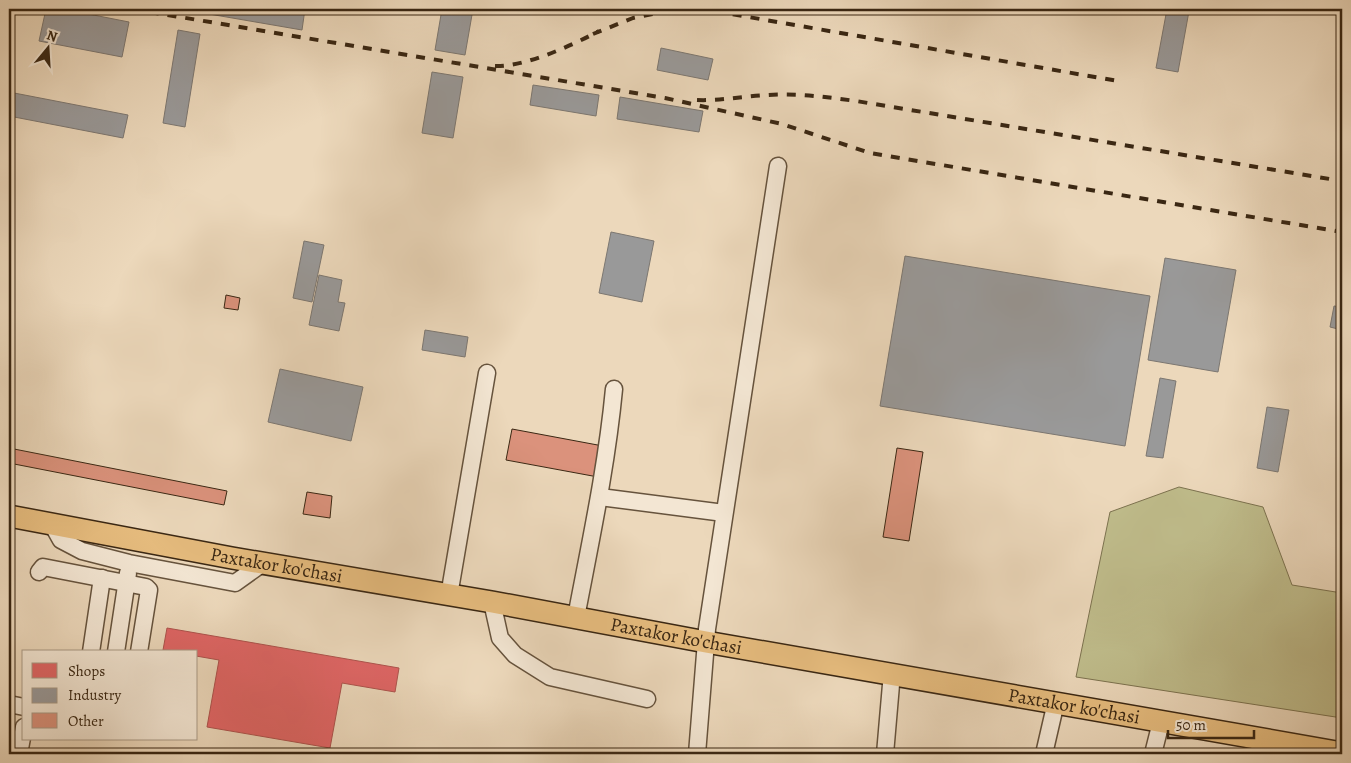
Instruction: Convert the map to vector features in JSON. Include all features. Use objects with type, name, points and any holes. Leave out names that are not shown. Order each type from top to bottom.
[{"type":"main road","name":"Paxtakor ko'chasi","points":[[9,504],[578,606],[706,635],[892,673],[1342,753]]},
{"type":"main road","name":"Paxtakor ko'chasi","points":[[9,516],[263,563],[492,602],[1342,738]]},
{"type":"street","points":[[697,754],[706,635],[778,166]]},
{"type":"street","points":[[451,584],[487,373]]},
{"type":"street","points":[[578,606],[600,497],[610,434],[614,389]]},
{"type":"street","points":[[600,497],[724,513]]},
{"type":"street","points":[[52,524],[61,540],[82,551],[130,563],[235,583],[263,563]]},
{"type":"street","points":[[116,650],[130,563]]},
{"type":"street","points":[[39,572],[43,568],[146,586],[149,590],[139,650]]},
{"type":"street","points":[[91,650],[102,578]]},
{"type":"street","points":[[492,602],[500,638],[515,655],[550,678],[647,699]]},
{"type":"street","points":[[885,754],[892,673]]},
{"type":"street","points":[[1044,754],[1056,702]]},
{"type":"street","points":[[9,704],[22,707]]},
{"type":"street","points":[[1153,754],[1161,722]]},
{"type":"street","points":[[19,754],[22,738]]},
{"type":"shaded area","points":[[1179,487],[1263,507],[1292,585],[1342,593],[1342,718],[1076,677],[1110,512]]},
{"type":"building: Shops","points":[[167,628],[399,668],[395,692],[342,683],[330,748],[207,727],[219,660],[198,656],[198,650],[163,650]]},
{"type":"building: Industry","points":[[46,9],[63,9],[129,22],[122,57],[39,41]]},
{"type":"building: Industry","points":[[180,9],[305,9],[302,30]]},
{"type":"building: Industry","points":[[442,9],[473,9],[465,55],[435,50]]},
{"type":"building: Industry","points":[[1167,9],[1189,11],[1178,72],[1156,68]]},
{"type":"building: Industry","points":[[178,30],[200,34],[185,127],[163,123]]},
{"type":"building: Industry","points":[[661,48],[713,59],[708,80],[657,70]]},
{"type":"building: Industry","points":[[432,72],[463,77],[453,138],[422,133]]},
{"type":"building: Industry","points":[[533,85],[599,95],[596,116],[530,105]]},
{"type":"building: Industry","points":[[9,92],[128,115],[123,138],[9,116]]},
{"type":"building: Industry","points":[[620,97],[703,111],[699,132],[617,119]]},
{"type":"building: Industry","points":[[611,232],[654,241],[642,302],[599,293]]},
{"type":"building: Industry","points":[[304,241],[324,245],[312,302],[293,298]]},
{"type":"building: Industry","points":[[905,256],[1150,296],[1125,446],[880,406]]},
{"type":"building: Industry","points":[[1165,258],[1236,270],[1218,372],[1148,360]]},
{"type":"building: Industry","points":[[319,275],[342,280],[338,302],[345,303],[339,331],[309,325]]},
{"type":"building: Industry","points":[[1334,306],[1342,307],[1342,330],[1330,327]]},
{"type":"building: Industry","points":[[425,330],[468,337],[465,357],[422,350]]},
{"type":"building: Industry","points":[[280,369],[363,387],[351,441],[268,422]]},
{"type":"building: Industry","points":[[1160,378],[1176,381],[1163,458],[1146,456]]},
{"type":"building: Industry","points":[[1267,407],[1289,410],[1278,472],[1257,468]]},
{"type":"building: Other","points":[[226,295],[240,298],[238,310],[224,308]]},
{"type":"building: Other","points":[[512,429],[603,446],[598,477],[506,460]]},
{"type":"building: Other","points":[[9,448],[227,491],[224,505],[9,463]]},
{"type":"building: Other","points":[[897,448],[923,452],[909,541],[883,537]]},
{"type":"building: Other","points":[[307,492],[332,496],[330,518],[303,514]]},
{"type":"railway","points":[[132,9],[665,98],[782,124],[870,153],[1342,232]]},
{"type":"railway","points":[[593,34],[633,18],[673,10],[708,10],[1118,81]]},
{"type":"railway","points":[[495,66],[534,59],[576,43],[599,31]]},
{"type":"railway","points":[[697,100],[778,95],[834,98],[1342,181]]}]
